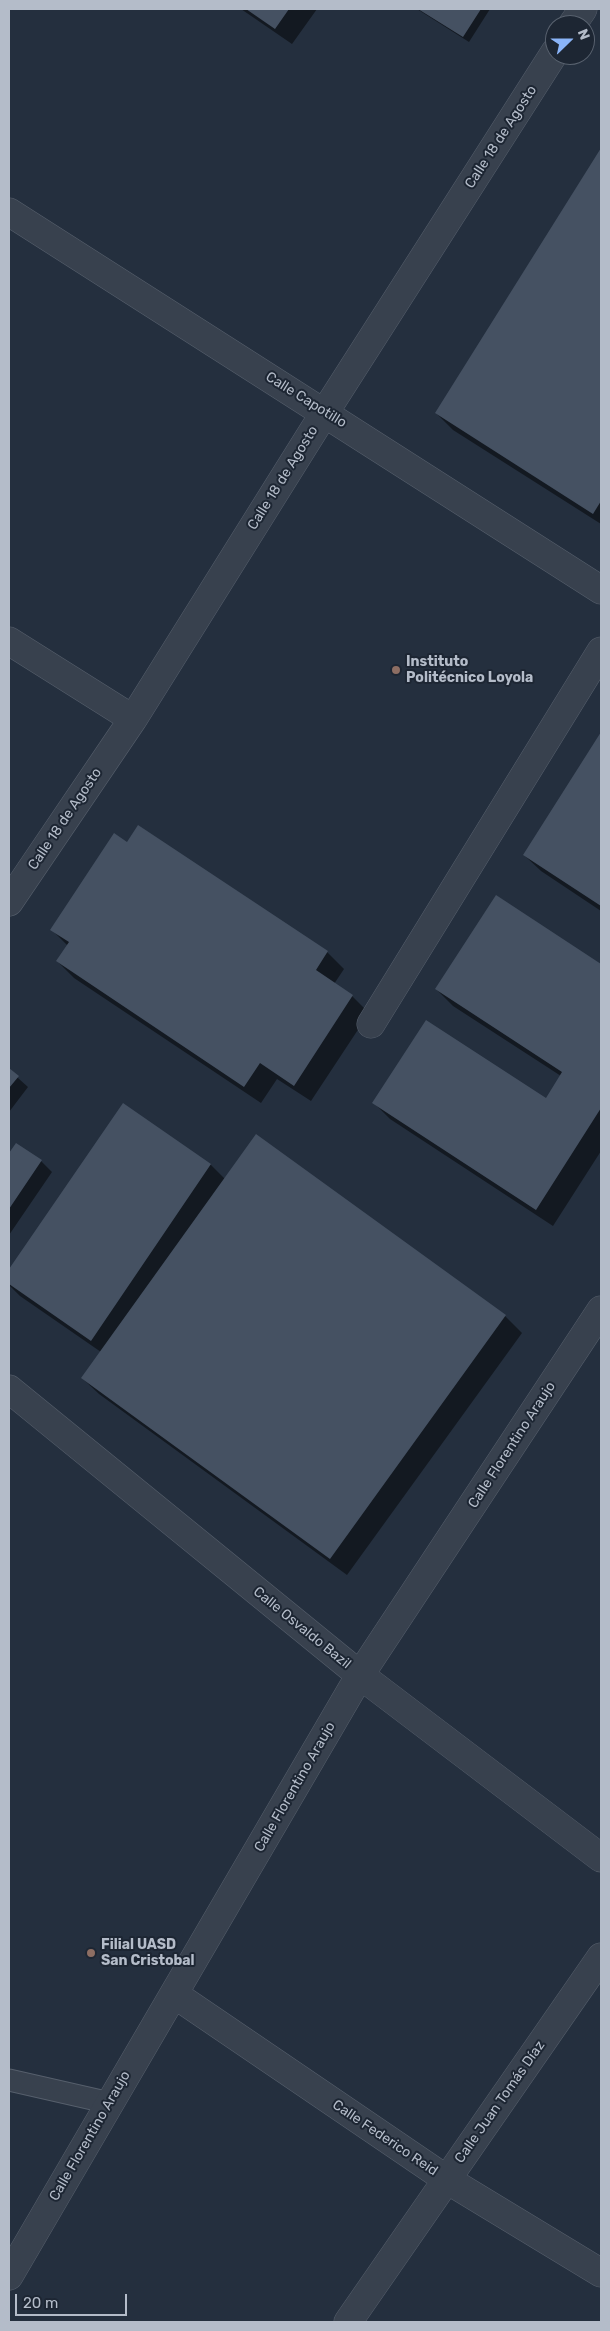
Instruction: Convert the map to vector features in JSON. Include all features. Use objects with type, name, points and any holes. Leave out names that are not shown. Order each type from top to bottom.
[{"type":"street","name":"Calle 18 de Agosto","points":[[9,902],[133,719],[325,412],[547,65]]},
{"type":"street","name":"Calle Capotillo","points":[[9,212],[601,590]]},
{"type":"street","points":[[9,642],[133,719]]},
{"type":"street","points":[[371,1024],[601,651]]},
{"type":"street","name":"Calle Florentino Araujo","points":[[9,2276],[360,1676],[601,1310]]},
{"type":"street","name":"Calle Osvaldo Bazil","points":[[9,1389],[360,1676],[601,1858]]},
{"type":"street","name":"Calle Juan Tomás Díaz","points":[[348,2322],[601,1957]]},
{"type":"street","name":"Calle Federico Reid","points":[[174,1994],[446,2179],[601,2273]]},
{"type":"lane","points":[[9,2080],[110,2103]]},
{"type":"building","points":[[246,9],[289,9],[275,29]]},
{"type":"building","points":[[418,9],[481,9],[463,37]]},
{"type":"building","points":[[601,148],[601,501],[593,514],[435,413]]},
{"type":"building","points":[[601,732],[601,906],[523,855]]},
{"type":"building","points":[[138,825],[328,951],[316,970],[353,995],[294,1086],[260,1063],[244,1087],[56,961],[69,942],[50,930],[114,833],[127,842]]},
{"type":"building","points":[[496,895],[601,964],[601,1108],[536,1210],[372,1103],[426,1020],[546,1098],[562,1072],[435,989]]},
{"type":"building","points":[[9,1068],[19,1076],[9,1088]]},
{"type":"building","points":[[123,1103],[211,1164],[91,1341],[9,1284],[9,1269]]},
{"type":"building","points":[[256,1134],[506,1315],[330,1559],[81,1378]]},
{"type":"building","points":[[16,1143],[42,1160],[9,1209],[9,1153]]},
{"type":"place","name":"Instituto Politécnico Loyola","points":[[396,670]]},
{"type":"place","name":"Filial UASD San Cristobal","points":[[91,1953]]}]
